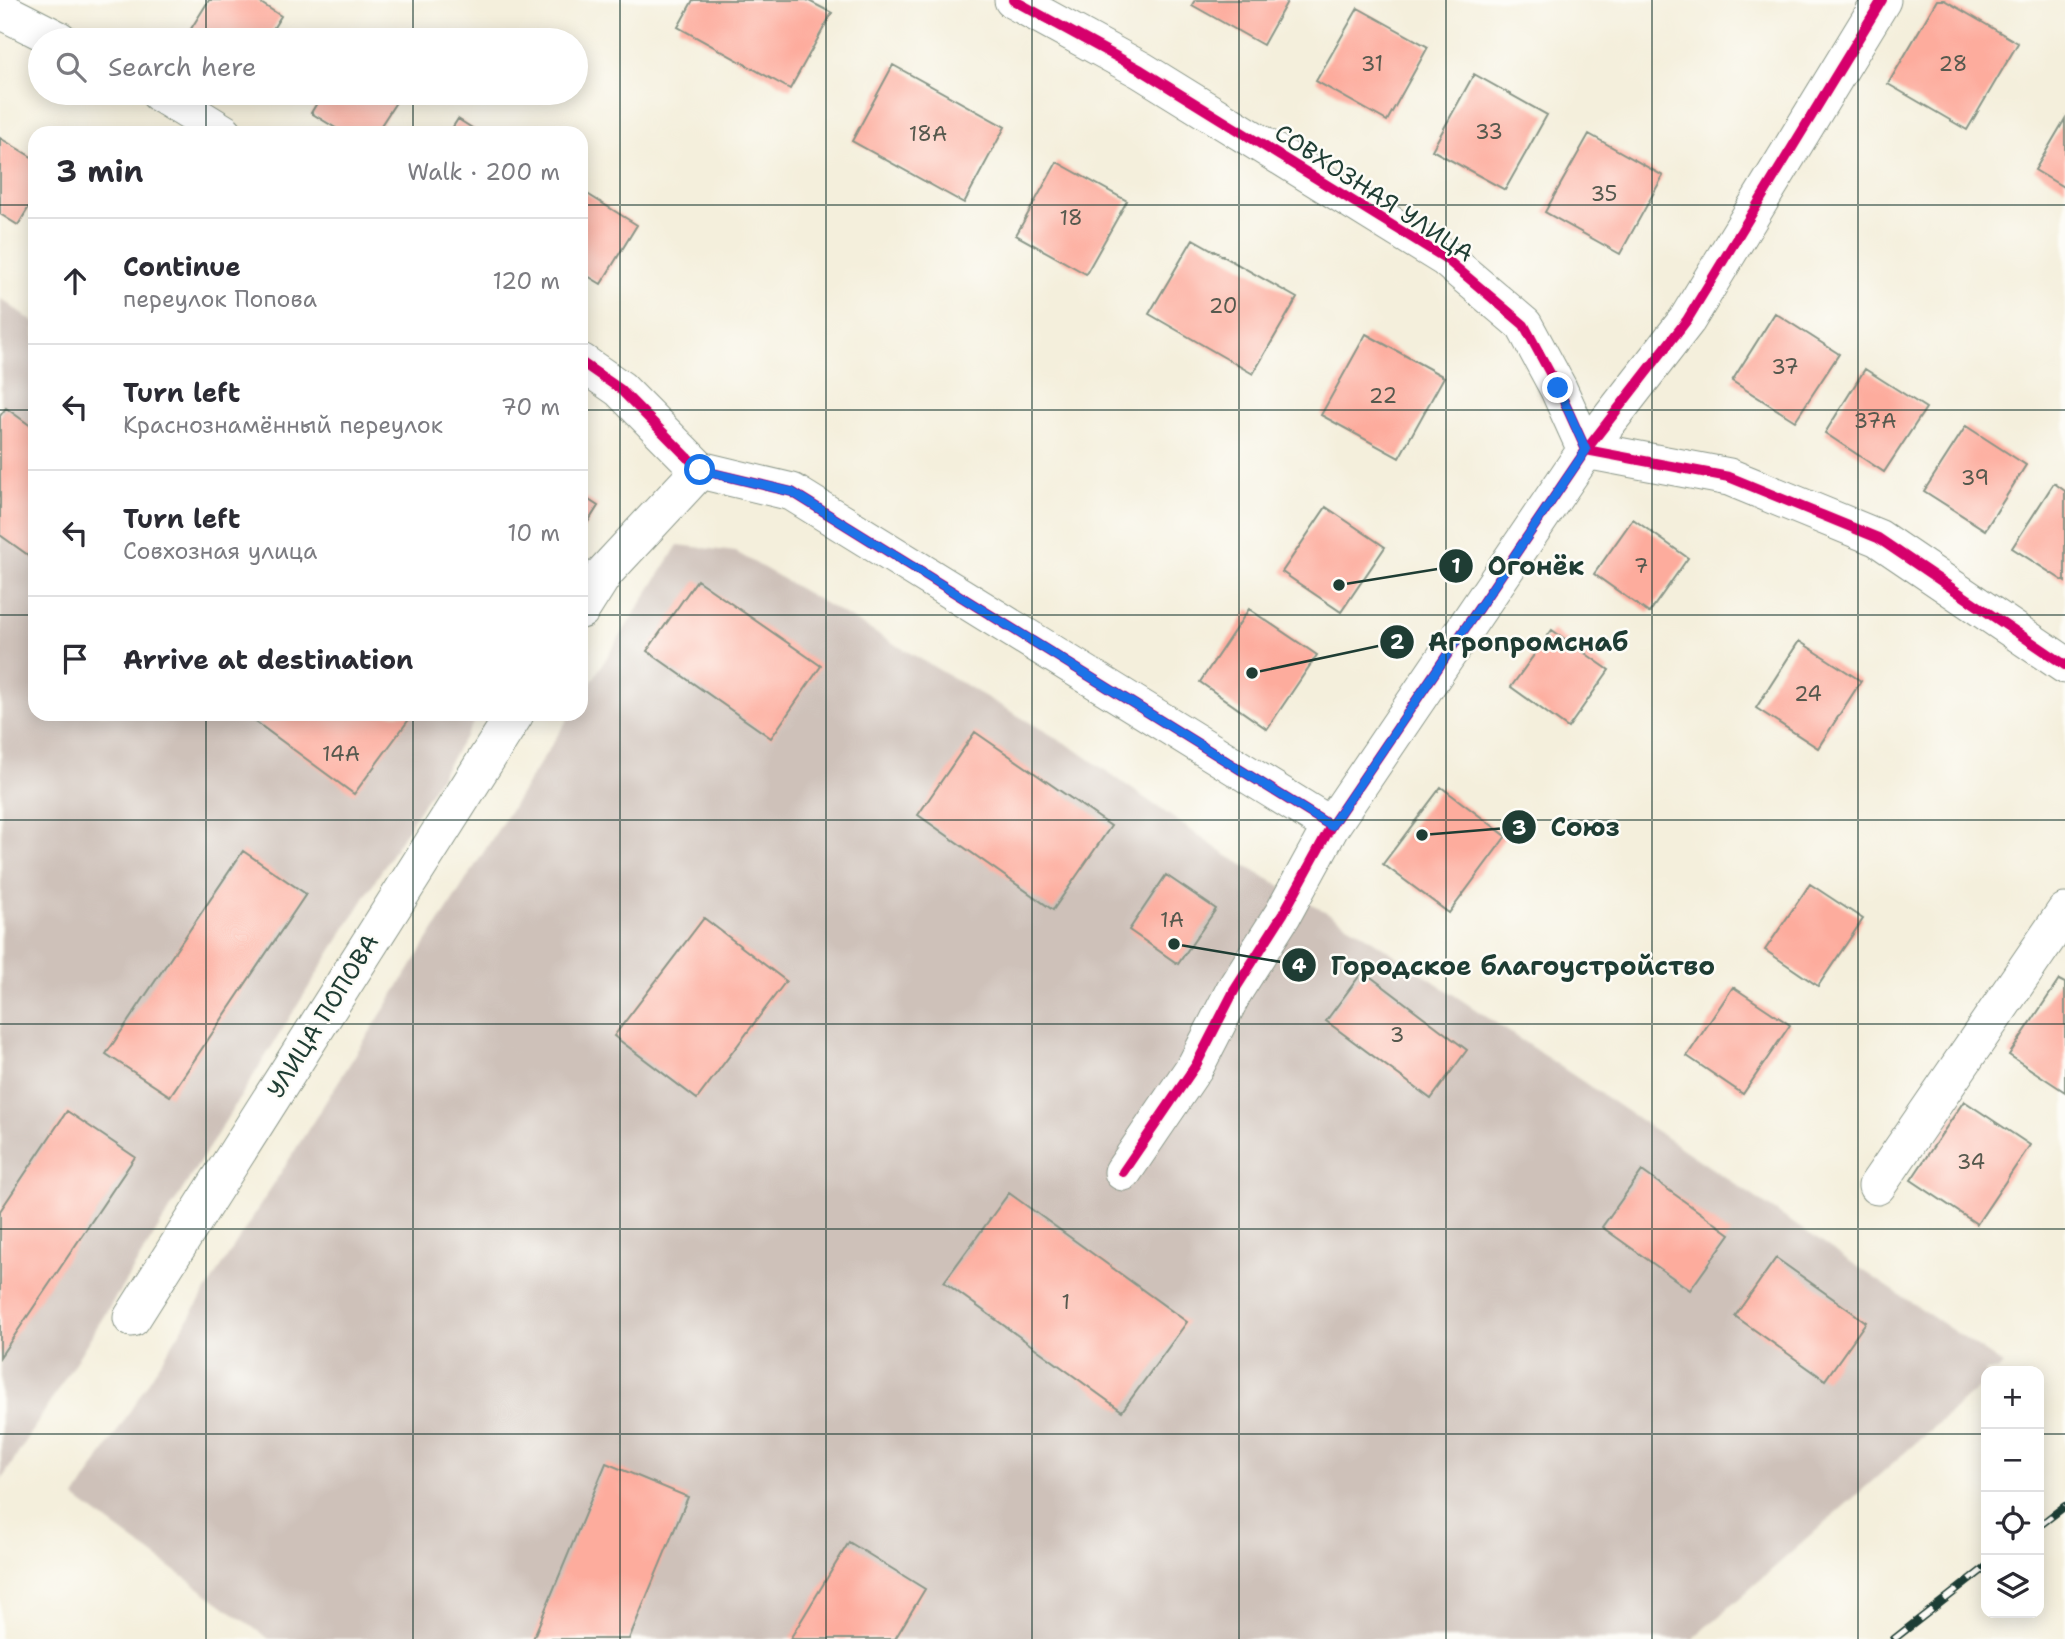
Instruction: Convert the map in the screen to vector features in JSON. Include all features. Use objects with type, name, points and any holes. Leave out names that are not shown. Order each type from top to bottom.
[{"type":"street","name":"СОВХОЗНАЯ УЛИЦА","points":[[1013,0],[1141,70],[1445,258],[1524,325],[1558,388],[1586,450]]},
{"type":"street","points":[[1123,1172],[1196,1065],[1234,991],[1283,914],[1331,826],[1586,450],[1688,320],[1882,0]]},
{"type":"street","points":[[0,10],[35,28]]},
{"type":"street","points":[[178,105],[213,126]]},
{"type":"street","points":[[588,367],[620,389],[700,470],[792,492],[1331,826]]},
{"type":"street","points":[[1586,450],[1729,477],[1878,538],[2065,665]]},
{"type":"street","points":[[588,599],[605,572],[700,470]]},
{"type":"street","name":"УЛИЦА ПОПОВА","points":[[132,1318],[511,721]]},
{"type":"street","points":[[1877,1186],[2065,912]]},
{"type":"shaded area","points":[[1,299],[28,318],[28,721],[475,721],[1,1481]]},
{"type":"shaded area","points":[[678,545],[736,552],[1072,747],[1226,855],[1356,929],[2004,1365],[1981,1366],[1981,1385],[1693,1639],[269,1639],[75,1498],[567,721],[588,721],[588,687]]},
{"type":"building","points":[[209,0],[256,0],[281,16],[274,28],[192,28]]},
{"type":"building","points":[[693,0],[807,0],[832,13],[790,89],[678,27]]},
{"type":"building","points":[[1195,0],[1288,0],[1263,45],[1192,5]]},
{"type":"building","points":[[1937,0],[1944,0],[2018,43],[1967,130],[1888,84]]},
{"type":"building","points":[[1358,8],[1428,47],[1387,121],[1316,81]]},
{"type":"building","points":[[893,65],[1005,127],[964,203],[852,141]]},
{"type":"building","points":[[1474,74],[1547,115],[1505,190],[1432,150]]},
{"type":"building","points":[[316,105],[394,105],[381,126],[332,126],[311,113]]},
{"type":"building","points":[[458,119],[469,126],[454,126]]},
{"type":"building","points":[[2065,119],[2065,188],[2035,170]]},
{"type":"building","points":[[1589,134],[1663,176],[1620,254],[1545,212]]},
{"type":"building","points":[[0,138],[28,155],[28,209],[18,225],[0,214]]},
{"type":"building","points":[[1057,162],[1127,201],[1086,274],[1016,235]]},
{"type":"building","points":[[588,194],[637,225],[601,284],[588,276]]},
{"type":"building","points":[[1193,239],[1297,298],[1253,374],[1149,314]]},
{"type":"building","points":[[1775,313],[1839,354],[1795,421],[1732,381]]},
{"type":"building","points":[[1366,334],[1444,377],[1399,458],[1321,415]]},
{"type":"building","points":[[1865,369],[1926,408],[1884,472],[1825,433]]},
{"type":"building","points":[[6,408],[28,424],[28,555],[0,535],[0,416]]},
{"type":"building","points":[[1966,426],[2026,465],[1985,530],[1924,491]]},
{"type":"building","points":[[2054,483],[2065,491],[2065,582],[2012,548]]},
{"type":"building","points":[[588,500],[598,506],[588,522]]},
{"type":"building","points":[[1326,507],[1385,547],[1341,612],[1282,572]]},
{"type":"building","points":[[1633,519],[1688,558],[1649,613],[1594,574]]},
{"type":"building","points":[[697,580],[821,666],[771,738],[647,651]]},
{"type":"building","points":[[1249,609],[1317,655],[1267,729],[1200,682]]},
{"type":"building","points":[[1552,630],[1609,670],[1568,728],[1511,687]]},
{"type":"building","points":[[1799,641],[1861,681],[1818,748],[1756,708]]},
{"type":"building","points":[[255,721],[408,721],[354,794]]},
{"type":"building","points":[[975,732],[1111,826],[1053,910],[918,815]]},
{"type":"building","points":[[1441,787],[1506,836],[1449,913],[1383,864]]},
{"type":"building","points":[[243,851],[306,894],[170,1096],[106,1054]]},
{"type":"building","points":[[1166,875],[1216,909],[1178,964],[1129,930]]},
{"type":"building","points":[[1810,884],[1863,919],[1818,986],[1765,950]]},
{"type":"building","points":[[704,918],[786,981],[697,1099],[614,1036]]},
{"type":"building","points":[[1363,971],[1467,1050],[1431,1099],[1326,1021]]},
{"type":"building","points":[[2059,980],[2065,983],[2065,1092],[2009,1055]]},
{"type":"building","points":[[1733,987],[1790,1025],[1743,1094],[1687,1056]]},
{"type":"building","points":[[1964,1101],[2030,1145],[1977,1224],[1911,1180]]},
{"type":"building","points":[[67,1111],[135,1157],[0,1357],[0,1211]]},
{"type":"building","points":[[1642,1171],[1730,1234],[1690,1290],[1602,1227]]},
{"type":"building","points":[[1009,1193],[1187,1322],[1122,1411],[944,1282]]},
{"type":"building","points":[[1776,1258],[1866,1322],[1825,1380],[1735,1316]]},
{"type":"building","points":[[606,1463],[688,1497],[629,1639],[533,1639]]},
{"type":"building","points":[[849,1542],[925,1589],[895,1639],[790,1639]]},
{"type":"railway","points":[[2044,1522],[2065,1506]]},
{"type":"railway","points":[[1894,1639],[1981,1571]]},
{"type":"cycle path","points":[[1013,0],[1141,70],[1445,258],[1524,325],[1558,388],[1586,450],[1729,477],[1878,538],[2065,665]]},
{"type":"cycle path","points":[[1123,1172],[1196,1065],[1234,991],[1283,914],[1331,826],[1586,450],[1687,320],[1882,0]]},
{"type":"cycle path","points":[[588,367],[620,389],[700,470],[792,492],[1331,826]]},
{"type":"place","name":"Огонёк","points":[[1339,585]]},
{"type":"place","name":"Агропромснаб","points":[[1252,673]]},
{"type":"place","name":"Союз","points":[[1422,835]]},
{"type":"place","name":"Городское благоустройство","points":[[1174,944]]},
{"type":"route","points":[[700,470],[792,492],[1331,826],[1586,450],[1558,388]]}]
